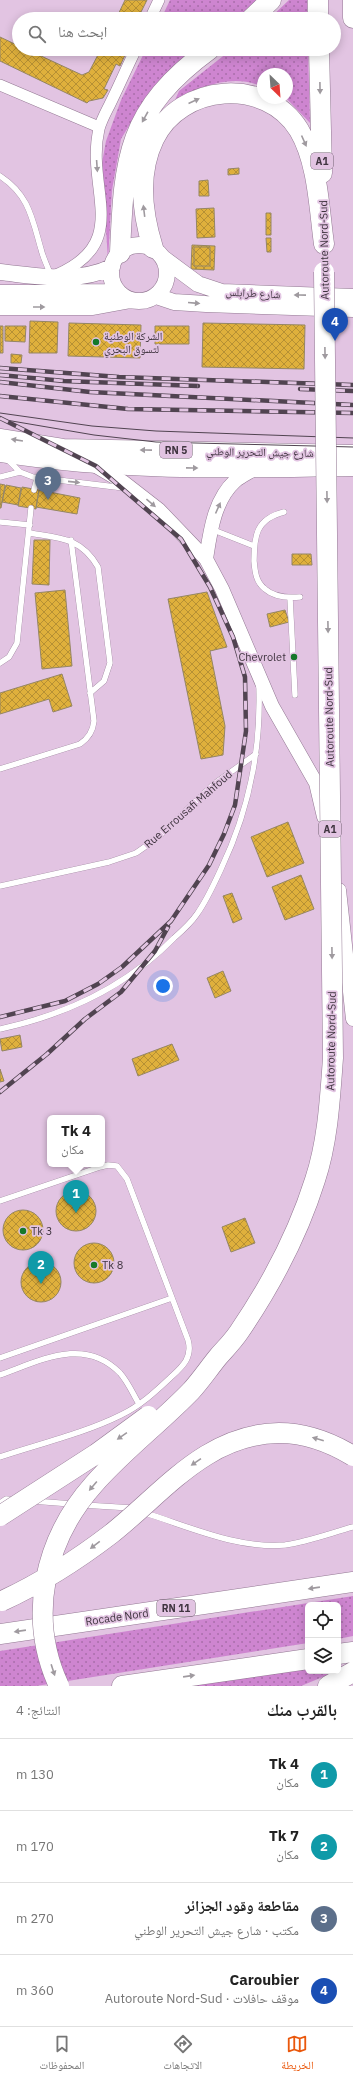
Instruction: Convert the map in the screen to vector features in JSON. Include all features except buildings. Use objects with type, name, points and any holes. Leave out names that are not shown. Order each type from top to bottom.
[{"type":"highway","points":[[258,12],[271,0]]},
{"type":"highway","points":[[318,0],[318,12]]},
{"type":"highway","points":[[353,0],[353,18]]},
{"type":"highway","points":[[114,264],[124,180],[128,158],[138,131],[145,116],[165,88],[189,64],[200,56]]},
{"type":"highway","name":"Autoroute Nord-Sud","points":[[217,1358],[239,1332],[267,1288],[294,1235],[316,1178],[329,1104],[333,1058],[324,244],[319,56]]},
{"type":"highway","points":[[158,253],[146,222],[143,191],[147,160],[154,138],[168,119],[186,105],[207,96],[230,93],[253,96],[274,106],[284,113],[299,130],[311,157],[324,244]]},
{"type":"highway","name":"شارع جيش التحرير الوطني","points":[[0,448],[88,459],[254,469],[353,467]]},
{"type":"highway","name":"شارع جيش التحرير الوطني","points":[[88,459],[353,454]]},
{"type":"highway","points":[[0,1516],[59,1479],[138,1424],[217,1358]]},
{"type":"highway","points":[[59,1686],[45,1642],[42,1605],[44,1585],[49,1564],[64,1524],[93,1485],[204,1377],[217,1358]]},
{"type":"highway","points":[[1,1601],[40,1582],[86,1552],[112,1533],[190,1466],[222,1446],[244,1437],[287,1433],[321,1440],[335,1445],[353,1456]]},
{"type":"highway","name":"Rocade Nord","points":[[0,1634],[353,1582]]},
{"type":"highway","points":[[341,1654],[353,1652]]},
{"type":"highway","points":[[122,1686],[305,1659]]},
{"type":"highway","points":[[328,1686],[353,1672]]},
{"type":"main road","points":[[0,293],[71,294],[105,292],[141,301],[156,296],[166,282],[167,270],[158,253],[136,245],[93,285],[71,294]]},
{"type":"main road","name":"شارع طرابلس","points":[[158,253],[198,284],[222,292],[353,297]]},
{"type":"main road","points":[[0,272],[52,277],[88,276],[114,264]]},
{"type":"main road","points":[[114,264],[114,285],[125,297]]},
{"type":"main road","name":"شارع طرابلس","points":[[156,296],[174,302],[353,309]]},
{"type":"main road","points":[[0,307],[94,307],[125,297]]},
{"type":"street","points":[[153,12],[159,0]]},
{"type":"street","points":[[52,277],[81,262],[92,250],[99,236],[100,215],[96,150],[99,127],[133,56]]},
{"type":"street","points":[[0,85],[99,127]]},
{"type":"street","points":[[88,459],[132,488],[159,510],[206,559],[222,589],[272,706],[316,783],[338,880],[353,1019]]},
{"type":"street","points":[[206,559],[211,529],[220,503],[235,481],[254,469]]},
{"type":"lane","points":[[0,176],[14,185],[24,199],[35,223],[41,251],[52,277]]},
{"type":"lane","points":[[0,448],[20,472],[36,478],[132,488]]},
{"type":"lane","points":[[0,477],[20,472]]},
{"type":"lane","points":[[34,490],[36,478]]},
{"type":"lane","points":[[0,663],[9,657],[17,643],[31,508]]},
{"type":"lane","points":[[284,512],[269,518],[263,524],[255,538],[255,574],[259,582],[271,593],[290,598],[300,597]]},
{"type":"lane","points":[[0,522],[30,525]]},
{"type":"lane","points":[[211,529],[254,546]]},
{"type":"lane","points":[[29,533],[71,540],[82,546],[91,555],[98,567],[110,663],[104,681],[90,693]]},
{"type":"lane","points":[[0,769],[74,746],[86,740],[90,734],[94,721],[71,540]]},
{"type":"lane","points":[[290,598],[295,695]]},
{"type":"lane","points":[[0,1029],[50,1016],[78,1005],[130,976],[149,962],[183,930],[196,915],[208,896],[232,846],[244,816],[256,754],[259,724],[259,677]]},
{"type":"lane","name":"Rue Errousafi Mahfoud","points":[[0,886],[110,862],[136,853],[153,842],[214,784],[256,754]]},
{"type":"lane","points":[[0,1457],[105,1422],[139,1404],[156,1391],[181,1367],[187,1360],[190,1352],[188,1340],[127,1179],[117,1166],[105,1166]]},
{"type":"lane","points":[[0,1201],[100,1167]]},
{"type":"lane","points":[[0,1358],[172,1298]]},
{"type":"lane","points":[[0,1375],[62,1354],[82,1354],[107,1363],[120,1374],[139,1404]]},
{"type":"lane","points":[[0,1503],[6,1499],[132,1508],[235,1541],[263,1546],[286,1545],[353,1527]]},
{"type":"shaded area","points":[[170,0],[262,0],[247,12],[164,12]]},
{"type":"shaded area","points":[[289,0],[307,0],[307,12],[276,12]]},
{"type":"shaded area","points":[[143,56],[190,56],[164,76],[144,101],[121,139],[112,190],[108,261],[102,163],[106,141],[121,100]]},
{"type":"shaded area","points":[[223,56],[308,56],[310,123],[292,104],[293,104],[293,68],[257,68],[257,85],[241,81],[218,83],[196,90],[175,100],[179,91]]},
{"type":"shaded area","points":[[353,1596],[353,1636],[341,1638],[341,1602],[314,1602]]},
{"type":"shaded area","points":[[305,1603],[305,1643],[36,1686],[0,1686],[0,1651]]},
{"type":"shaded area","points":[[305,1665],[305,1674],[330,1674],[301,1686],[158,1686]]},
{"type":"tram line","points":[[0,413],[92,426],[156,431],[353,438]]},
{"type":"tram line","points":[[0,419],[94,435],[156,442],[353,447]]},
{"type":"railway","points":[[0,368],[119,377],[353,385]]},
{"type":"railway","points":[[0,375],[64,381],[198,386]]},
{"type":"railway","points":[[0,382],[90,392],[353,405]]},
{"type":"railway","points":[[300,389],[353,391]]},
{"type":"railway","points":[[0,396],[128,409],[353,413]]},
{"type":"railway","points":[[0,418],[96,466],[181,539],[210,587],[233,637],[245,677],[246,731],[235,805],[224,834],[209,865],[171,921],[122,967],[98,984],[65,1001],[0,1017]]},
{"type":"railway","points":[[0,1092],[47,1054],[85,1019],[121,992],[155,951],[168,927]]},
{"type":"place","name":"Caroubier","points":[[335,341]]},
{"type":"place","name":"الشركة الوطنية لتسوق البحري","points":[[96,342]]},
{"type":"place","name":"مقاطعة وقود الجزائر","points":[[48,500]]},
{"type":"place","name":"Chevrolet","points":[[294,657]]},
{"type":"place","name":"Tk 4","points":[[76,1213]]},
{"type":"place","name":"Tk 3","points":[[23,1231]]},
{"type":"place","name":"Tk 8","points":[[94,1265]]},
{"type":"place","name":"Tk 7","points":[[41,1284]]}]
